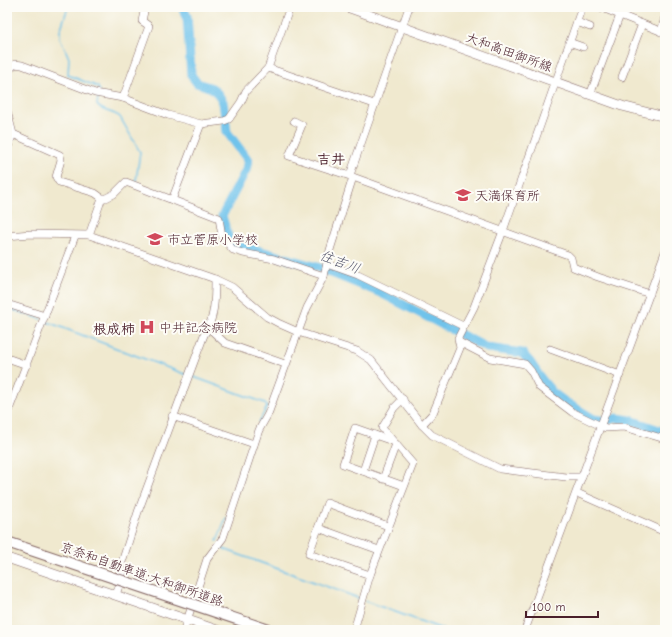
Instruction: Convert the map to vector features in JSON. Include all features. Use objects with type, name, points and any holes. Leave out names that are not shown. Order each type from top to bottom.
[{"type":"highway","name":"京奈和自動車道;大和御所道路","points":[[7,542],[269,630]]},
{"type":"main road","name":"大和高田御所線","points":[[347,7],[629,108],[665,117]]},
{"type":"main road","points":[[7,558],[217,630]]},
{"type":"street","points":[[123,98],[149,26],[142,21],[145,7]]},
{"type":"street","points":[[7,72],[15,64],[22,65],[95,93],[123,98],[168,115],[201,124],[224,121],[229,118],[241,102],[246,91],[268,68],[290,7]]},
{"type":"street","points":[[184,630],[207,559],[223,538],[252,444],[268,414],[285,364],[307,308],[324,276],[351,176],[374,104],[409,7]]},
{"type":"street","points":[[422,425],[434,413],[460,348],[458,338],[462,326],[474,307],[503,231],[582,7]]},
{"type":"street","points":[[600,7],[663,33],[665,17]]},
{"type":"street","points":[[590,94],[620,15]]},
{"type":"street","points":[[577,22],[590,27]]},
{"type":"street","points":[[622,77],[642,24]]},
{"type":"street","points":[[569,42],[583,47]]},
{"type":"street","points":[[268,68],[374,104]]},
{"type":"street","points":[[7,111],[13,134],[7,149]]},
{"type":"street","points":[[294,121],[302,124],[289,156],[351,176],[568,255],[571,258],[573,266],[585,272],[650,294]]},
{"type":"street","points":[[172,200],[201,124]]},
{"type":"street","points":[[13,134],[60,155],[61,160],[56,177],[59,182],[96,193],[102,198]]},
{"type":"street","points":[[102,198],[114,194],[126,182],[219,218],[222,236],[233,250],[243,254],[274,259],[324,276]]},
{"type":"street","points":[[89,236],[102,198]]},
{"type":"street","points":[[7,236],[31,234],[89,236],[215,279],[232,287],[267,317],[298,332],[357,351],[372,360],[422,425],[432,435],[500,469],[566,478],[582,477]]},
{"type":"street","points":[[7,415],[75,236]]},
{"type":"street","points":[[525,630],[665,252]]},
{"type":"street","points":[[327,264],[358,276],[462,326]]},
{"type":"street","points":[[116,595],[123,574],[120,571],[122,562],[172,416],[204,335],[209,328],[216,296],[215,279]]},
{"type":"street","points":[[7,304],[44,319]]},
{"type":"street","points":[[209,328],[225,343],[285,364]]},
{"type":"street","points":[[459,342],[490,358],[525,364],[531,371],[538,387],[572,412],[601,426],[606,428],[624,427],[665,439]]},
{"type":"street","points":[[550,349],[620,374]]},
{"type":"street","points":[[7,358],[27,365]]},
{"type":"street","points":[[354,630],[379,550],[413,464],[382,428],[394,408],[403,399]]},
{"type":"street","points":[[172,416],[252,444]]},
{"type":"street","points":[[395,443],[355,428],[343,464],[404,486]]},
{"type":"street","points":[[363,471],[376,435]]},
{"type":"street","points":[[383,479],[395,443]]},
{"type":"street","points":[[577,493],[665,532]]},
{"type":"street","points":[[370,576],[309,554],[327,503],[388,526]]},
{"type":"street","points":[[318,528],[379,550]]},
{"type":"waterway","points":[[68,7],[60,31],[60,38],[69,58],[68,75],[98,87],[99,91]]},
{"type":"waterway","name":"住吉川","points":[[182,7],[187,16],[191,75],[197,83],[212,88],[218,94],[223,102],[227,132],[248,160],[246,170],[222,216],[229,240],[243,246],[317,267],[381,293],[487,348],[522,353],[552,392],[594,419],[605,421],[617,418],[630,420],[665,432]]},
{"type":"waterway","points":[[98,97],[97,105],[102,109],[120,117],[140,152],[136,181],[138,183]]},
{"type":"waterway","points":[[7,308],[41,319]]},
{"type":"waterway","points":[[45,321],[187,375]]},
{"type":"waterway","points":[[191,376],[265,403],[267,407],[259,422]]},
{"type":"waterway","points":[[217,541],[226,518]]},
{"type":"waterway","points":[[218,547],[361,599]]},
{"type":"waterway","points":[[365,601],[445,630]]},
{"type":"place","name":"天満保育所","points":[[463,195]]},
{"type":"place","name":"市立菅原小学校","points":[[155,239]]},
{"type":"place","name":"中井記念病院","points":[[147,327]]},
{"type":"district","name":"吉井","points":[[331,159]]},
{"type":"district","name":"根成柿","points":[[114,329]]}]
